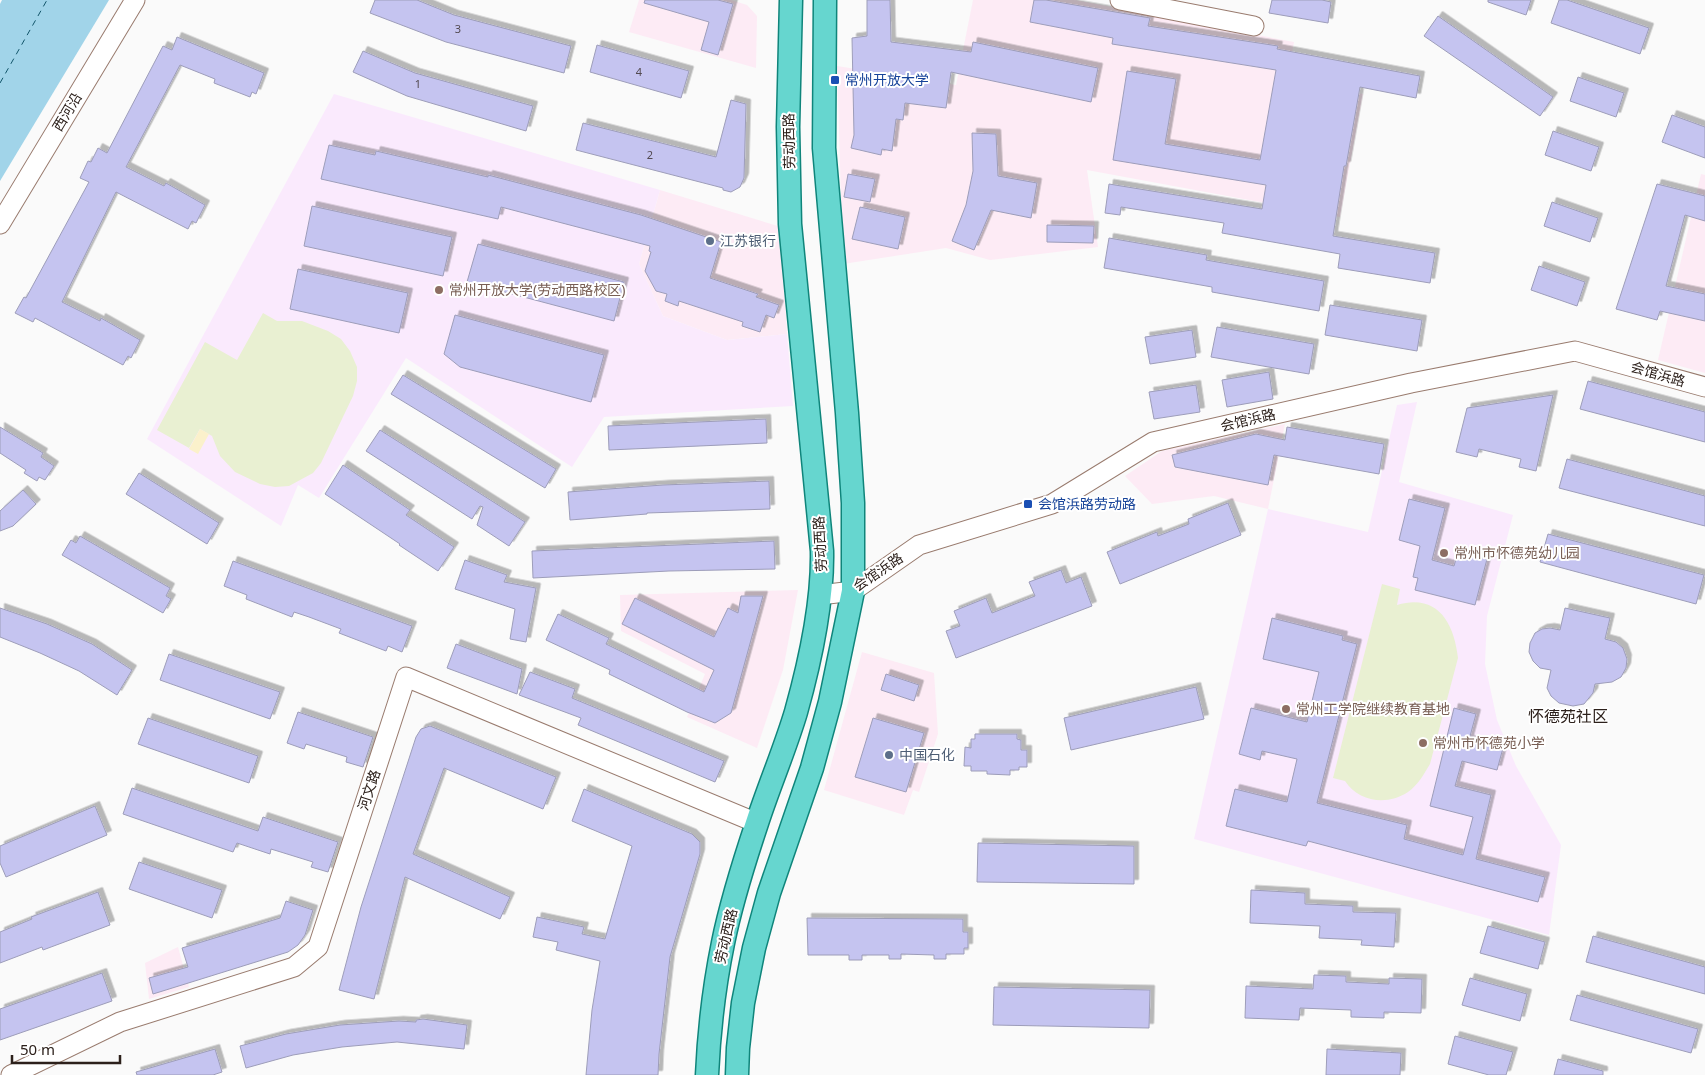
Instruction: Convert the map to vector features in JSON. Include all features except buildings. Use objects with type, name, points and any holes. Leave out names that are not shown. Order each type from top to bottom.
[{"type":"main road","name":"劳动西路","points":[[707,1075],[708,1042],[723,942],[757,823],[796,712],[815,629],[822,574],[822,551],[790,224],[788,127],[790,0]]},
{"type":"main road","points":[[738,1075],[738,1048],[743,1003],[754,948],[769,893],[812,768],[830,702],[853,591],[853,503],[824,148],[824,0]]},
{"type":"street","name":"西河沿","points":[[0,224],[135,0]]},
{"type":"street","points":[[1120,0],[1254,26]]},
{"type":"street","name":"会馆浜路","points":[[820,595],[853,591],[919,545],[1052,504],[1153,442],[1411,383],[1575,350],[1705,388]]},
{"type":"street","name":"河文路","points":[[11,1075],[120,1022],[294,967],[318,946],[406,677],[757,823]]},
{"type":"shaded area","points":[[639,0],[731,0],[747,5],[757,16],[756,68],[629,32]]},
{"type":"shaded area","points":[[973,0],[1075,0],[1294,42],[1287,80],[1363,94],[1340,217],[1087,170],[1098,247],[990,260],[946,248],[843,264],[837,66],[956,85]]},
{"type":"shaded area","name":"常州开放大学(劳动西路校区)","points":[[334,94],[660,190],[639,264],[663,316],[727,340],[787,334],[793,406],[604,417],[572,467],[406,358],[319,498],[298,485],[281,526],[147,439]]},
{"type":"shaded area","points":[[1701,174],[1705,175],[1705,373],[1658,360]]},
{"type":"shaded area","points":[[660,190],[781,227],[787,334],[727,340],[663,316],[639,264]]},
{"type":"shaded area","points":[[1417,402],[1399,482],[1513,515],[1487,616],[1485,664],[1497,720],[1516,766],[1561,845],[1549,935],[1194,839],[1268,509],[1368,532],[1397,405]]},
{"type":"shaded area","points":[[1285,424],[1268,509],[1214,496],[1152,504],[1125,476],[1162,451]]},
{"type":"shaded area","points":[[798,590],[783,670],[757,748],[687,717],[705,674],[621,631],[620,595]]},
{"type":"shaded area","points":[[862,652],[934,673],[938,734],[919,792],[913,790],[904,815],[824,790]]},
{"type":"shaded area","points":[[178,947],[189,987],[149,999],[145,963]]},
{"type":"green space","points":[[263,313],[277,321],[302,321],[328,331],[341,339],[350,351],[357,367],[357,381],[353,396],[321,463],[313,473],[289,486],[275,487],[260,484],[235,472],[220,456],[212,436],[200,429],[189,448],[157,430],[205,342],[237,360]]},
{"type":"green space","points":[[1382,584],[1400,589],[1397,605],[1411,602],[1423,603],[1433,607],[1441,614],[1452,633],[1458,658],[1430,764],[1418,783],[1408,792],[1391,799],[1374,800],[1358,794],[1345,781],[1333,778]]},
{"type":"sand","points":[[200,429],[209,434],[198,454],[189,449]]},
{"type":"water","points":[[2,0],[109,0],[0,181],[0,4]]},
{"type":"ferry route","points":[[0,83],[47,0]]},
{"type":"place","name":"常州开放大学","points":[[835,80]]},
{"type":"place","name":"江苏银行","points":[[710,241]]},
{"type":"place","name":"常州开放大学(劳动西路校区)","points":[[439,290]]},
{"type":"place","name":"会馆浜路劳动路","points":[[1028,504]]},
{"type":"place","name":"常州市怀德苑幼儿园","points":[[1444,553]]},
{"type":"place","name":"常州工学院继续教育基地","points":[[1286,709]]},
{"type":"place","name":"常州市怀德苑小学","points":[[1423,743]]},
{"type":"place","name":"中国石化","points":[[889,755]]},
{"type":"district","name":"怀德苑社区","points":[[1568,716]]}]
